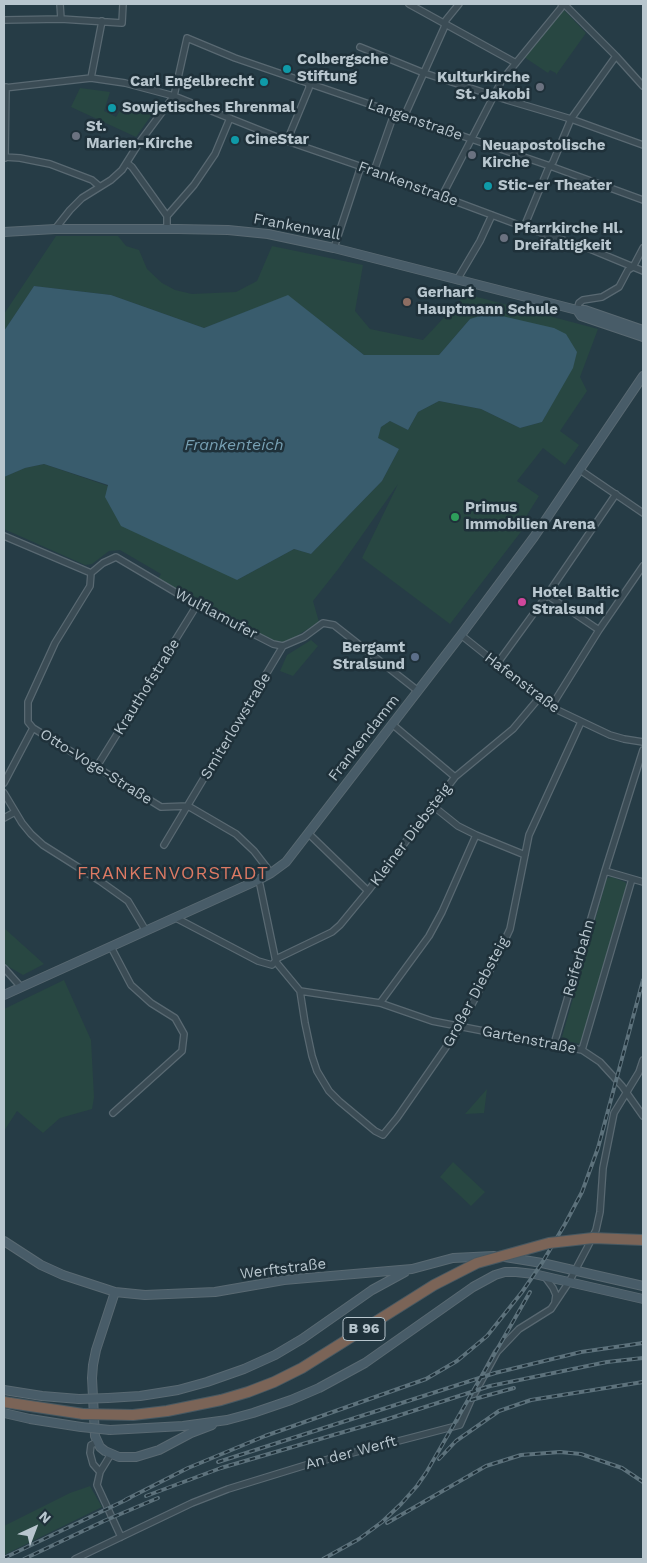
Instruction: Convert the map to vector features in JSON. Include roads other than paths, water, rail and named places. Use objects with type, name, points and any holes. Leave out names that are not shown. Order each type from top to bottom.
[{"type":"highway","name":"B 96","points":[[4,1400],[33,1407],[83,1414],[133,1415],[198,1406],[248,1392],[302,1368],[434,1285],[477,1263],[549,1243],[593,1238],[643,1240]]},
{"type":"street","points":[[60,4],[60,19]]},
{"type":"street","points":[[4,20],[60,19],[122,23],[123,4]]},
{"type":"street","points":[[410,4],[516,63]]},
{"type":"street","points":[[404,117],[446,20],[460,4]]},
{"type":"street","points":[[442,196],[493,96],[516,63],[563,4],[616,56],[643,86]]},
{"type":"street","points":[[92,78],[102,21]]},
{"type":"street","name":"Langenstraße","points":[[174,96],[187,38],[235,58],[308,84],[550,166],[643,200]]},
{"type":"street","points":[[360,46],[424,72],[493,96],[571,119],[643,145]]},
{"type":"street","points":[[524,227],[571,119],[616,56]]},
{"type":"street","name":"Frankenstraße","points":[[5,87],[92,78],[125,83],[174,96],[287,141],[590,249],[643,271]]},
{"type":"street","points":[[287,141],[309,88],[308,84]]},
{"type":"street","points":[[5,87],[5,158],[20,158],[50,164],[92,180],[99,186]]},
{"type":"street","points":[[55,229],[76,204],[99,186],[112,180],[122,170],[139,143],[174,96]]},
{"type":"street","points":[[374,171],[394,114]]},
{"type":"street","points":[[167,216],[194,185],[215,154],[230,118]]},
{"type":"street","points":[[127,163],[132,167],[167,216],[167,229]]},
{"type":"street","points":[[334,248],[361,166]]},
{"type":"street","points":[[457,280],[480,241],[492,215]]},
{"type":"street","name":"Frankenwall","points":[[4,232],[55,229],[167,229],[256,232],[334,248],[577,310],[585,310],[643,330]]},
{"type":"street","points":[[577,310],[579,303],[583,300],[602,297],[619,287],[643,248]]},
{"type":"street","name":"Frankenwall","points":[[577,310],[581,316],[643,335]]},
{"type":"street","name":"Frankendamm","points":[[4,995],[258,880],[286,862],[534,537],[643,376]]},
{"type":"street","points":[[580,470],[643,513]]},
{"type":"street","points":[[497,664],[616,494]]},
{"type":"street","points":[[4,536],[90,573],[90,586],[55,643],[28,702],[28,722],[33,728],[4,783]]},
{"type":"street","name":"Wulflamufer","points":[[90,573],[103,563],[116,557],[197,605],[272,644],[283,646]]},
{"type":"street","points":[[551,707],[599,630],[643,566]]},
{"type":"street","points":[[547,595],[599,630]]},
{"type":"street","name":"Krauthofstraße","points":[[96,768],[197,605]]},
{"type":"street","points":[[283,646],[304,637],[322,623],[334,625],[418,691]]},
{"type":"street","name":"Hafenstraße","points":[[461,635],[551,707],[610,735],[643,742]]},
{"type":"street","name":"Smiterlowstraße","points":[[188,806],[283,646]]},
{"type":"street","name":"Kleiner Diebsteig","points":[[276,962],[278,958],[332,932],[340,925],[434,806],[454,777],[513,729],[539,698]]},
{"type":"street","name":"Großer Diebsteig","points":[[300,991],[312,1056],[320,1077],[338,1101],[375,1131],[383,1135],[397,1118],[460,1027],[510,930],[529,835],[582,722]]},
{"type":"street","points":[[392,724],[454,777]]},
{"type":"street","name":"Otto-Voge-Straße","points":[[33,728],[161,807],[188,806]]},
{"type":"street","name":"Reiferbahn","points":[[554,1044],[643,750]]},
{"type":"street","points":[[4,793],[26,829],[43,845],[128,901],[146,931]]},
{"type":"street","points":[[164,845],[188,806],[236,834],[254,851],[271,873]]},
{"type":"street","points":[[434,806],[458,826],[525,855]]},
{"type":"street","points":[[4,818],[15,812]]},
{"type":"street","points":[[308,833],[368,891]]},
{"type":"street","points":[[380,1003],[429,936],[442,912],[476,835]]},
{"type":"street","points":[[605,871],[643,882]]},
{"type":"street","name":"Reiferbahn","points":[[582,1050],[632,878]]},
{"type":"street","points":[[258,880],[276,962],[300,991]]},
{"type":"street","points":[[176,918],[258,961],[272,965],[276,962]]},
{"type":"street","points":[[111,947],[131,985],[151,1003],[175,1018],[184,1034],[182,1051],[113,1113]]},
{"type":"street","points":[[4,968],[21,987]]},
{"type":"street","name":"Gartenstraße","points":[[300,991],[380,1003],[414,1016],[460,1027],[582,1050],[600,1062],[643,1116]]},
{"type":"street","name":"An der Werft","points":[[75,1559],[192,1503],[228,1489],[306,1465],[460,1425],[470,1400],[503,1345],[519,1329],[551,1310],[576,1270],[596,1230],[602,1193],[603,1168],[614,1113],[639,1072],[643,1060]]},
{"type":"street","name":"Werftstraße","points":[[4,1241],[41,1265],[63,1276],[115,1292],[162,1295],[215,1292],[284,1280],[412,1269],[453,1258],[485,1256],[519,1258],[643,1286]]},
{"type":"street","points":[[4,1390],[79,1399],[108,1398],[140,1396],[178,1390],[212,1380],[244,1369],[274,1355],[302,1339],[365,1295],[412,1269]]},
{"type":"street","points":[[115,1292],[93,1365],[93,1412],[97,1442],[100,1447],[111,1454],[128,1458],[147,1454],[191,1433],[226,1420],[291,1400],[342,1376],[388,1347],[473,1287],[495,1275],[516,1272],[543,1276],[643,1299]]},
{"type":"street","points":[[543,1276],[556,1295],[551,1310]]},
{"type":"street","points":[[4,1413],[30,1419],[110,1430],[183,1426],[226,1420]]},
{"type":"street","points":[[97,1442],[91,1446],[90,1453],[93,1464],[100,1472]]},
{"type":"street","points":[[111,1454],[100,1472],[97,1482],[100,1493],[122,1537]]},
{"type":"water","name":"Frankenteich","points":[[34,286],[111,295],[204,328],[288,295],[364,355],[439,355],[470,319],[489,313],[554,328],[566,334],[577,352],[573,368],[542,422],[520,428],[481,409],[439,401],[418,412],[408,430],[390,421],[381,427],[378,438],[399,449],[382,481],[311,554],[294,549],[237,580],[121,526],[105,497],[108,485],[44,464],[25,468],[4,477],[4,331]]},
{"type":"railway","points":[[125,1500],[188,1468],[265,1436],[426,1379],[457,1361],[487,1336],[542,1263],[582,1192],[598,1148],[643,980]]},
{"type":"railway","points":[[323,1559],[359,1539],[382,1522],[417,1486],[530,1292]]},
{"type":"railway","points":[[218,1462],[495,1373],[581,1352],[643,1343]]},
{"type":"railway","points":[[146,1496],[221,1468],[388,1419],[490,1386],[607,1362],[643,1358]]},
{"type":"railway","points":[[439,1459],[456,1441],[499,1411],[531,1400],[643,1382]]},
{"type":"railway","points":[[471,1400],[514,1388]]},
{"type":"railway","points":[[387,1523],[486,1466],[521,1455],[560,1452],[581,1454],[622,1468],[643,1482]]},
{"type":"railway","points":[[4,1558],[130,1498]]},
{"type":"railway","points":[[24,1559],[158,1498]]},
{"type":"place","name":"Colbergsche Stiftung","points":[[287,69]]},
{"type":"place","name":"Carl Engelbrecht","points":[[264,82]]},
{"type":"place","name":"Kulturkirche St. Jakobi","points":[[540,87]]},
{"type":"place","name":"Sowjetisches Ehrenmal","points":[[112,108]]},
{"type":"place","name":"St. Marien-Kirche","points":[[76,136]]},
{"type":"place","name":"CineStar","points":[[235,140]]},
{"type":"place","name":"Neuapostolische Kirche","points":[[472,155]]},
{"type":"place","name":"Stic-er Theater","points":[[488,186]]},
{"type":"place","name":"Pfarrkirche Hl. Dreifaltigkeit","points":[[504,238]]},
{"type":"place","name":"Gerhart Hauptmann Schule","points":[[407,302]]},
{"type":"place","name":"Primus Immobilien Arena","points":[[455,517]]},
{"type":"place","name":"Hotel Baltic Stralsund","points":[[522,602]]},
{"type":"place","name":"Bergamt Stralsund","points":[[415,657]]},
{"type":"district","name":"FRANKENVORSTADT","points":[[173,874]]}]
